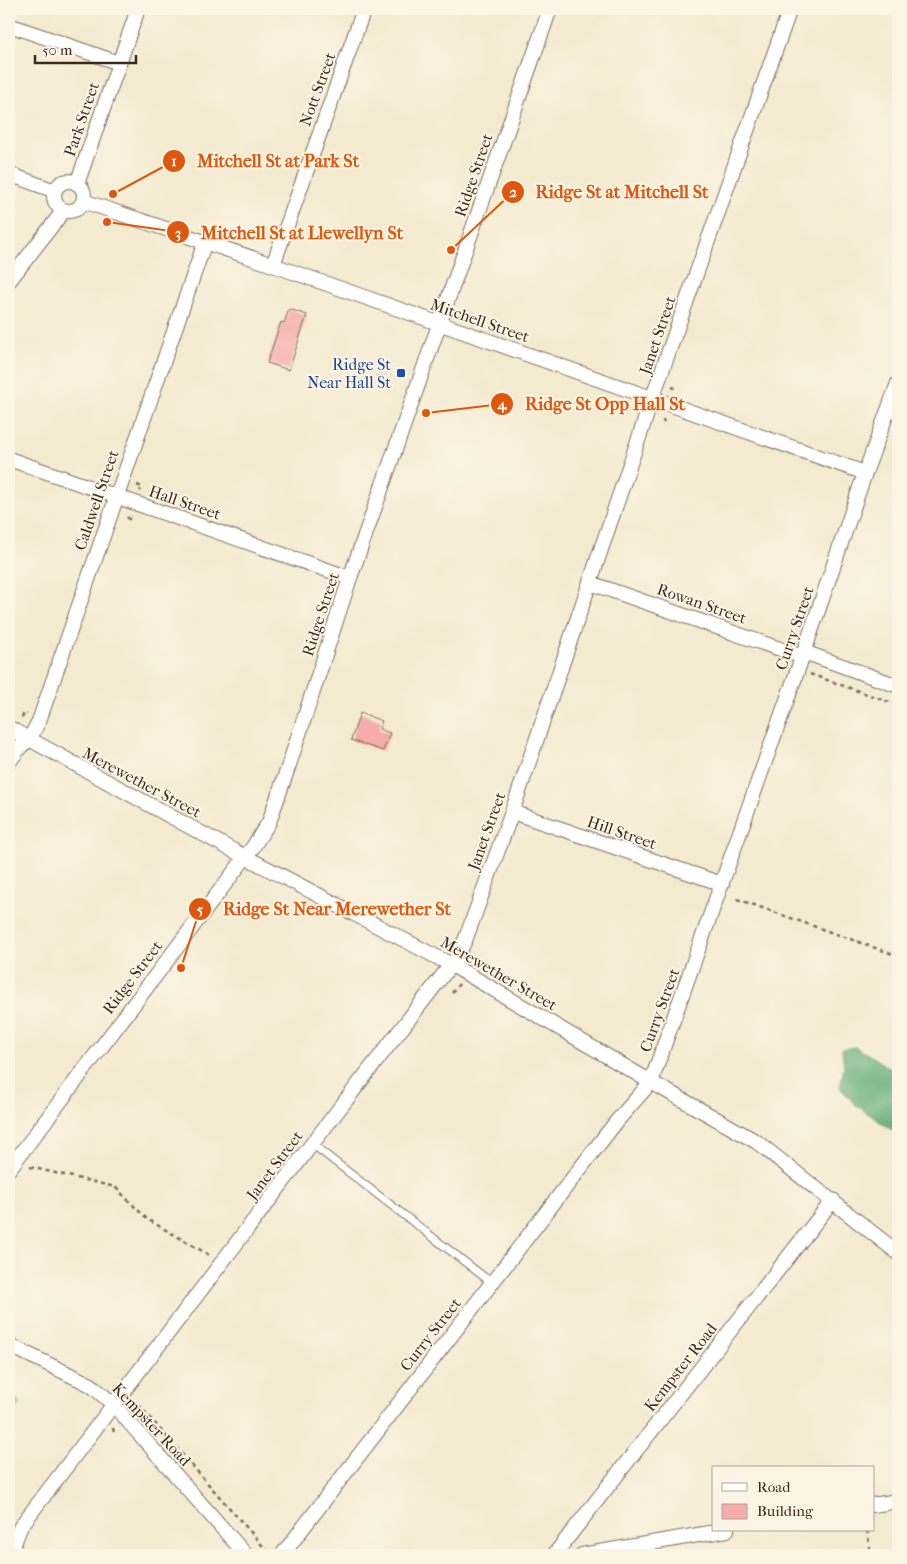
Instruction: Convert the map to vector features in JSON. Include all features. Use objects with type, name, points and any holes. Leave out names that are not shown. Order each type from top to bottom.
[{"type":"street","name":"Park Street","points":[[78,184],[138,9]]},
{"type":"street","name":"Nott Street","points":[[273,265],[364,9]]},
{"type":"street","name":"Ridge Street","points":[[9,1169],[258,841],[269,822],[350,578],[550,9]]},
{"type":"street","name":"Janet Street","points":[[9,1555],[20,1526],[312,1144],[452,965],[466,938],[512,812],[652,399],[790,9]]},
{"type":"street","points":[[9,25],[119,63]]},
{"type":"street","points":[[9,174],[55,191]]},
{"type":"street","points":[[73,181],[82,190],[83,201],[78,208],[64,210],[54,200],[55,191],[62,183],[73,181]]},
{"type":"street","name":"Mitchell Street","points":[[83,201],[273,265],[865,473]]},
{"type":"street","points":[[9,281],[64,210]]},
{"type":"street","name":"Caldwell Street","points":[[9,762],[20,746],[29,740],[39,721],[205,242]]},
{"type":"street","name":"Curry Street","points":[[282,1555],[616,1122],[651,1082],[898,383]]},
{"type":"street","name":"Hall Street","points":[[9,459],[350,578]]},
{"type":"street","name":"Rowan Street","points":[[590,583],[898,686]]},
{"type":"street","name":"Merewether Street","points":[[9,728],[245,857],[452,965],[651,1082],[758,1142],[898,1253]]},
{"type":"street","name":"Hill Street","points":[[512,812],[722,884]]},
{"type":"street","name":"Kempster Road","points":[[554,1555],[833,1200]]},
{"type":"street","name":"Kempster Road","points":[[9,1347],[17,1349],[91,1385],[113,1404],[246,1555]]},
{"type":"street","points":[[874,1505],[898,1501]]},
{"type":"street","points":[[582,1555],[715,1532]]},
{"type":"lane","points":[[312,1144],[492,1283]]},
{"type":"path","points":[[137,485],[142,487],[140,491]]},
{"type":"path","points":[[127,517],[130,520],[132,516]]},
{"type":"path","points":[[808,673],[898,705]]},
{"type":"path","points":[[22,718],[24,713],[29,714]]},
{"type":"path","points":[[737,899],[898,956]]},
{"type":"path","points":[[30,1167],[115,1187],[147,1219],[214,1258]]},
{"type":"path","points":[[131,1409],[137,1403],[271,1555]]},
{"type":"path","points":[[113,1428],[114,1434]]},
{"type":"path","points":[[867,1532],[871,1555]]},
{"type":"green space","points":[[855,1047],[898,1074],[898,1134],[856,1105],[840,1088],[844,1067],[842,1049]]},
{"type":"green space","points":[[9,1393],[21,1403],[9,1419]]},
{"type":"building","points":[[289,309],[307,315],[289,370],[267,363],[281,322],[284,323]]},
{"type":"building","points":[[360,713],[382,721],[379,729],[390,733],[383,751],[351,740]]},
{"type":"place","name":"Mitchell St at Park St","points":[[113,194]]},
{"type":"place","name":"Mitchell St at Llewellyn St","points":[[107,222]]},
{"type":"place","name":"Ridge St at Mitchell St","points":[[451,250]]},
{"type":"place","name":"Ridge St Near Hall St","points":[[401,373]]},
{"type":"place","name":"Ridge St Opp Hall St","points":[[426,413]]},
{"type":"place","name":"Ridge St Near Merewether St","points":[[181,968]]}]
